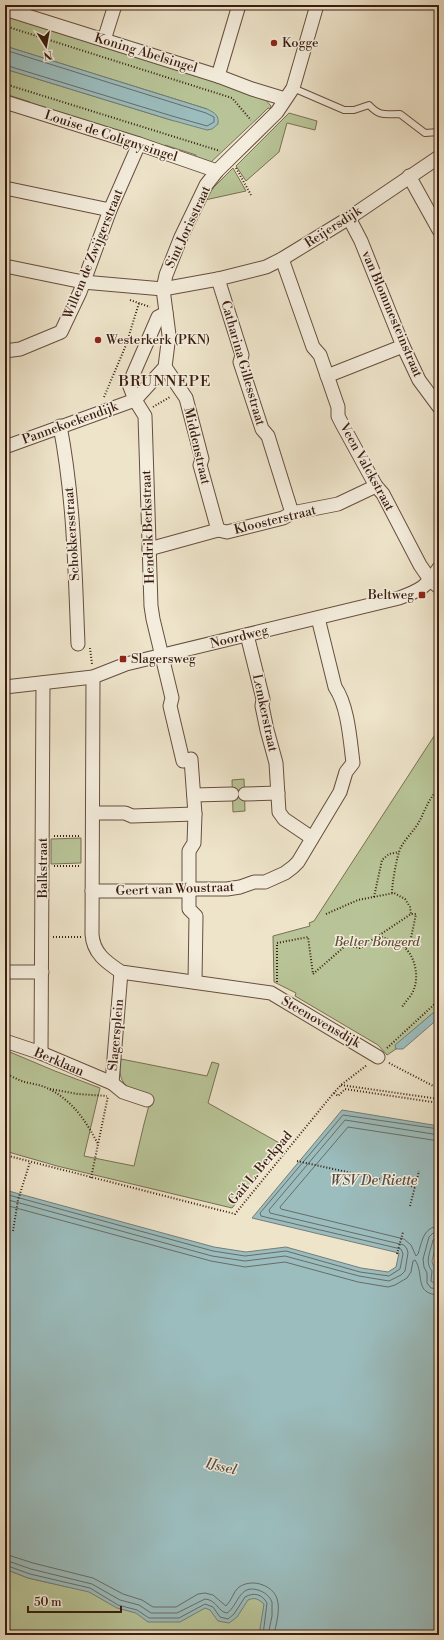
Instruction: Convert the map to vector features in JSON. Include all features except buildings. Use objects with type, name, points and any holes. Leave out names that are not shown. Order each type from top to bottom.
[{"type":"street","points":[[104,40],[115,5]]},
{"type":"street","points":[[218,76],[240,5]]},
{"type":"street","name":"Sint Jorisstraat","points":[[163,289],[166,275],[181,237],[206,185],[217,171],[277,112],[293,88],[317,5]]},
{"type":"street","name":"Koning Abelsingel","points":[[5,9],[218,76],[285,100]]},
{"type":"street","name":"Louise de Colignysingel","points":[[5,102],[139,144],[217,171]]},
{"type":"street","name":"Willem de Zwijgerstraat","points":[[5,351],[20,349],[61,332],[80,292],[110,210],[139,144]]},
{"type":"street","name":"Reijersdijk","points":[[5,266],[83,282],[163,289],[218,279],[266,267],[282,259],[349,218],[439,157]]},
{"type":"street","points":[[409,176],[439,230]]},
{"type":"street","points":[[5,188],[110,210]]},
{"type":"street","name":"van Blommesteinstraat","points":[[349,218],[361,240],[403,346],[419,380],[439,407]]},
{"type":"street","name":"Veen Valckstraat","points":[[282,259],[313,347],[320,355],[338,407],[338,416],[420,565],[435,584]]},
{"type":"street","name":"Catharina Gillesstraat","points":[[218,279],[242,355],[240,362],[262,429],[268,436],[292,514]]},
{"type":"street","points":[[135,400],[165,367],[170,335],[163,289]]},
{"type":"street","name":"Hendrik Berkstraat","points":[[166,313],[158,317],[129,384],[135,400],[145,416],[151,606],[153,619],[172,698],[170,706],[183,760],[191,758],[194,795]]},
{"type":"street","points":[[327,376],[403,346]]},
{"type":"street","name":"Middenstraat","points":[[165,367],[186,398],[202,458],[200,465],[218,530]]},
{"type":"street","name":"Pannekoekendijk","points":[[5,446],[135,400]]},
{"type":"street","name":"Schokkersstraat","points":[[60,426],[67,462],[72,513],[78,644]]},
{"type":"street","name":"Kloosterstraat","points":[[149,549],[218,530],[227,532],[283,518],[292,514],[338,504],[376,486]]},
{"type":"street","name":"Noordweg","points":[[5,686],[93,677],[126,664],[399,598],[435,584],[439,568]]},
{"type":"street","name":"Geert van Woustraat","points":[[92,891],[188,891],[196,889],[227,889],[240,887],[254,882],[265,882],[285,873],[293,867],[340,792],[346,772],[353,762],[341,695],[335,687],[318,618]]},
{"type":"street","name":"Lemkerstraat","points":[[247,635],[264,699],[262,706],[266,730],[276,763],[279,812],[284,819],[312,838]]},
{"type":"street","points":[[93,677],[92,937],[102,959],[121,972],[195,982],[196,916],[189,909],[188,891],[189,851],[194,843],[194,795],[232,794]]},
{"type":"street","name":"Balkstraat","points":[[41,1053],[43,937],[43,683]]},
{"type":"street","points":[[245,794],[278,792]]},
{"type":"street","points":[[93,813],[125,813],[132,816],[195,814]]},
{"type":"street","points":[[5,972],[42,972]]},
{"type":"street","name":"Slagersplein","points":[[121,972],[110,1090],[123,1092],[147,1100]]},
{"type":"street","name":"Steenovensdijk","points":[[195,982],[271,993],[378,1057]]},
{"type":"street","name":"Berklaan","points":[[5,1041],[41,1053],[110,1090]]},
{"type":"lane","points":[[293,88],[344,110],[354,110],[369,105],[381,115],[400,114],[425,132],[439,132]]},
{"type":"path","points":[[5,26],[232,98],[255,123]]},
{"type":"path","points":[[5,84],[221,152],[230,159],[251,195]]},
{"type":"path","points":[[124,297],[166,313]]},
{"type":"path","points":[[96,414],[126,345],[139,303]]},
{"type":"path","points":[[142,411],[182,391]]},
{"type":"path","points":[[78,644],[80,647],[90,647],[93,677]]},
{"type":"path","points":[[392,893],[392,881],[396,871],[399,852],[403,843],[419,823],[430,800],[439,789]]},
{"type":"path","points":[[43,836],[92,836]]},
{"type":"path","points":[[374,897],[382,860],[389,854],[399,852]]},
{"type":"path","points":[[43,866],[92,866]]},
{"type":"path","points":[[326,914],[358,900],[392,893],[405,899],[410,907],[411,914]]},
{"type":"path","points":[[277,996],[277,942],[308,937],[314,974],[347,945],[360,948],[411,914],[416,914],[414,929],[405,948]]},
{"type":"path","points":[[379,936],[392,940],[405,948],[414,964],[416,982],[414,991],[402,1007]]},
{"type":"path","points":[[43,937],[92,937]]},
{"type":"path","points":[[439,1000],[378,1057],[341,1085],[334,1093],[338,1096],[345,1089],[439,1103]]},
{"type":"path","points":[[378,1057],[439,1089]]},
{"type":"path","points":[[5,1073],[25,1082],[78,1094],[110,1090],[91,1178]]},
{"type":"path","points":[[341,1085],[439,1099]]},
{"type":"path","points":[[49,1088],[75,1108],[88,1124],[98,1144]]},
{"type":"path","name":"Gait L. Berkpad","points":[[5,1155],[235,1214],[334,1093]]},
{"type":"path","points":[[297,1161],[415,1187]]},
{"type":"path","points":[[13,1231],[18,1200],[30,1162]]},
{"type":"path","points":[[410,1206],[419,1171]]},
{"type":"path","points":[[397,1254],[403,1232]]},
{"type":"green space","points":[[5,15],[263,97],[271,106],[270,109],[268,108],[210,163],[195,158],[196,155],[165,145],[163,149],[30,104],[30,102],[5,94],[5,69],[171,120],[207,109],[5,46]]},
{"type":"green space","points":[[289,113],[317,121],[315,130],[287,123],[279,152],[246,181],[236,166]]},
{"type":"green space","points":[[233,168],[246,191],[205,200],[214,187]]},
{"type":"green space","name":"Belter Bongerd","points":[[438,730],[439,1008],[396,1045],[396,1049],[387,1055],[378,1045],[295,996],[296,993],[274,982],[273,936],[310,926],[309,923],[314,921]]},
{"type":"green space","points":[[244,779],[245,811],[233,812],[232,780]]},
{"type":"green space","points":[[81,838],[81,863],[51,864],[51,839]]},
{"type":"green space","points":[[5,1050],[100,1088],[84,1156],[134,1166],[151,1098],[136,1092],[122,1081],[120,1075],[121,1059],[207,1076],[212,1062],[219,1064],[208,1103],[283,1145],[232,1208],[57,1166],[5,1151]]},
{"type":"green space","points":[[72,1553],[439,1635],[5,1635],[5,1569],[28,1578],[68,1587]]},
{"type":"water","points":[[5,46],[207,109],[216,115],[218,118],[218,124],[212,129],[207,130],[5,69]]},
{"type":"water","points":[[439,1008],[439,1018],[403,1049],[396,1049],[395,1045]]},
{"type":"water","points":[[342,1110],[439,1126],[439,1234],[432,1261],[433,1265],[437,1269],[434,1279],[439,1281],[439,1635],[259,1635],[264,1604],[255,1599],[248,1600],[237,1617],[229,1623],[218,1621],[210,1610],[205,1608],[180,1622],[148,1622],[136,1613],[117,1608],[89,1592],[28,1578],[5,1569],[5,1190],[214,1247],[246,1252],[286,1247],[361,1268],[388,1272],[396,1267],[399,1253],[252,1218]]},
{"type":"place","name":"Kogge","points":[[274,43]]},
{"type":"place","name":"Westerkerk (PKN)","points":[[98,340]]},
{"type":"place","name":"Beltweg","points":[[422,595]]},
{"type":"place","name":"Slagersweg","points":[[123,659]]},
{"type":"district","name":"BRUNNEPE","points":[[165,381]]},
{"type":"water label","name":"WSV De Riette","points":[[374,1181]]},
{"type":"water label","name":"IJssel","points":[[221,1467]]}]
